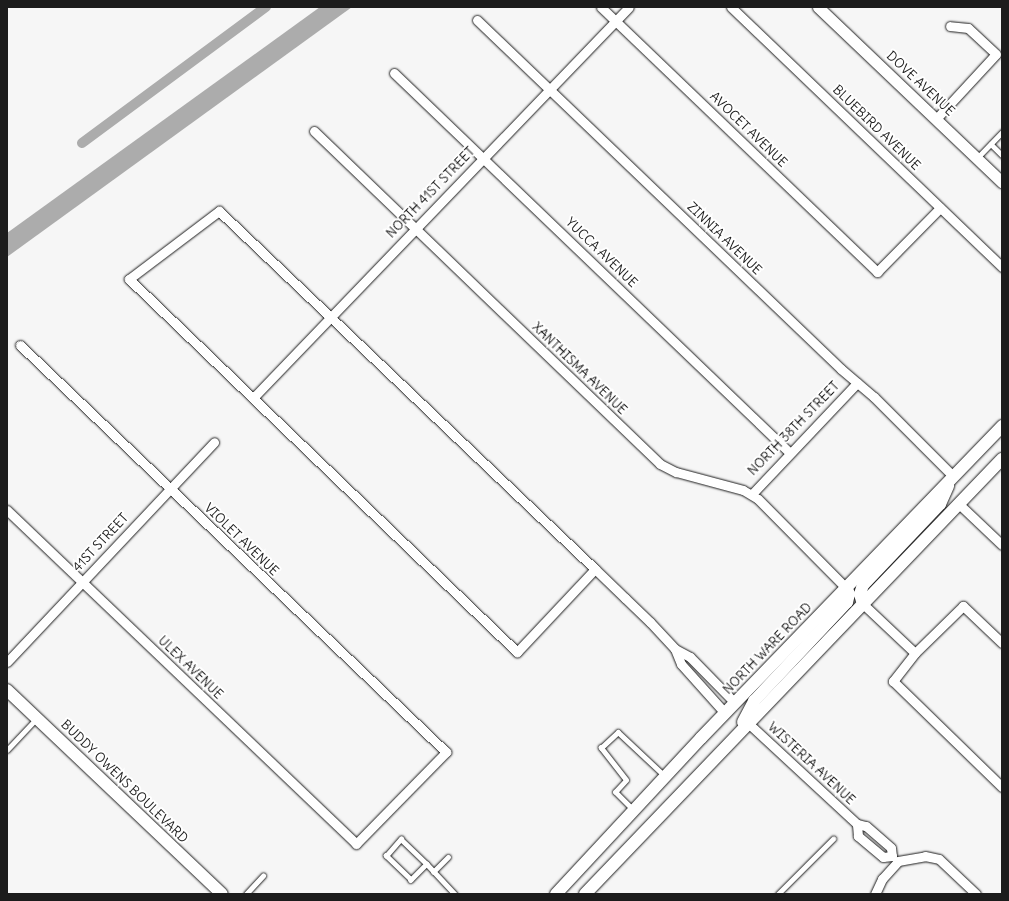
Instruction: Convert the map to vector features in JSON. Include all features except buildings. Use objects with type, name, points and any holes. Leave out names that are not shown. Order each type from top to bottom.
[{"type":"main road","name":"NORTH WARE ROAD","points":[[560,893],[665,776],[847,589],[1002,426]]},
{"type":"main road","points":[[585,894],[1002,459]]},
{"type":"main road","points":[[863,604],[860,594],[863,585],[940,504],[953,476]]},
{"type":"main road","points":[[736,735],[754,701],[847,602],[849,594],[847,589]]},
{"type":"main road","name":"BUDDY OWENS BOULEVARD","points":[[7,690],[222,894]]},
{"type":"street","name":"AVOCET AVENUE","points":[[602,7],[877,272],[940,208]]},
{"type":"street","name":"NORTH 41ST STREET","points":[[253,398],[414,228],[550,90],[629,7]]},
{"type":"street","name":"BLUEBIRD AVENUE","points":[[731,7],[1002,267]]},
{"type":"street","name":"DOVE AVENUE","points":[[819,8],[1002,182]]},
{"type":"street","name":"ZINNIA AVENUE","points":[[477,20],[857,382],[953,476]]},
{"type":"street","points":[[936,119],[996,54],[968,28],[950,26]]},
{"type":"street","name":"YUCCA AVENUE","points":[[394,73],[789,452]]},
{"type":"street","name":"XANTHISMA AVENUE","points":[[314,131],[660,464],[676,472],[752,494],[847,589]]},
{"type":"street","points":[[595,570],[517,652],[129,279],[219,211],[595,570],[674,649],[690,657],[735,703]]},
{"type":"street","name":"VIOLET AVENUE","points":[[20,345],[170,490],[446,752],[356,844]]},
{"type":"street","name":"NORTH 38TH STREET","points":[[752,494],[789,452],[857,382]]},
{"type":"street","name":"41ST STREET","points":[[7,662],[214,442]]},
{"type":"street","points":[[959,504],[1002,545]]},
{"type":"street","name":"ULEX AVENUE","points":[[7,510],[356,844]]},
{"type":"street","points":[[863,604],[915,653]]},
{"type":"street","points":[[1002,643],[963,606],[915,653],[893,681],[1002,787]]},
{"type":"street","points":[[674,649],[681,664],[725,713]]},
{"type":"street","points":[[699,684],[708,676]]},
{"type":"street","name":"WISTERIA AVENUE","points":[[748,723],[857,824],[858,836],[883,857],[895,858]]},
{"type":"street","points":[[875,894],[895,858],[925,856],[939,859],[976,894]]},
{"type":"lane","points":[[977,158],[1002,132]]},
{"type":"lane","points":[[991,144],[1002,155]]},
{"type":"lane","points":[[7,750],[37,718]]},
{"type":"lane","points":[[633,810],[615,792],[626,780],[601,748],[618,732],[665,776]]},
{"type":"lane","points":[[427,864],[411,880],[386,856],[401,839],[427,864],[455,894]]},
{"type":"lane","points":[[778,894],[833,839]]},
{"type":"lane","points":[[433,872],[448,857]]},
{"type":"lane","points":[[246,894],[263,876]]},
{"type":"shaded area","points":[[320,7],[352,7],[7,257],[7,233]]},
{"type":"waterway","points":[[82,143],[266,7]]}]
